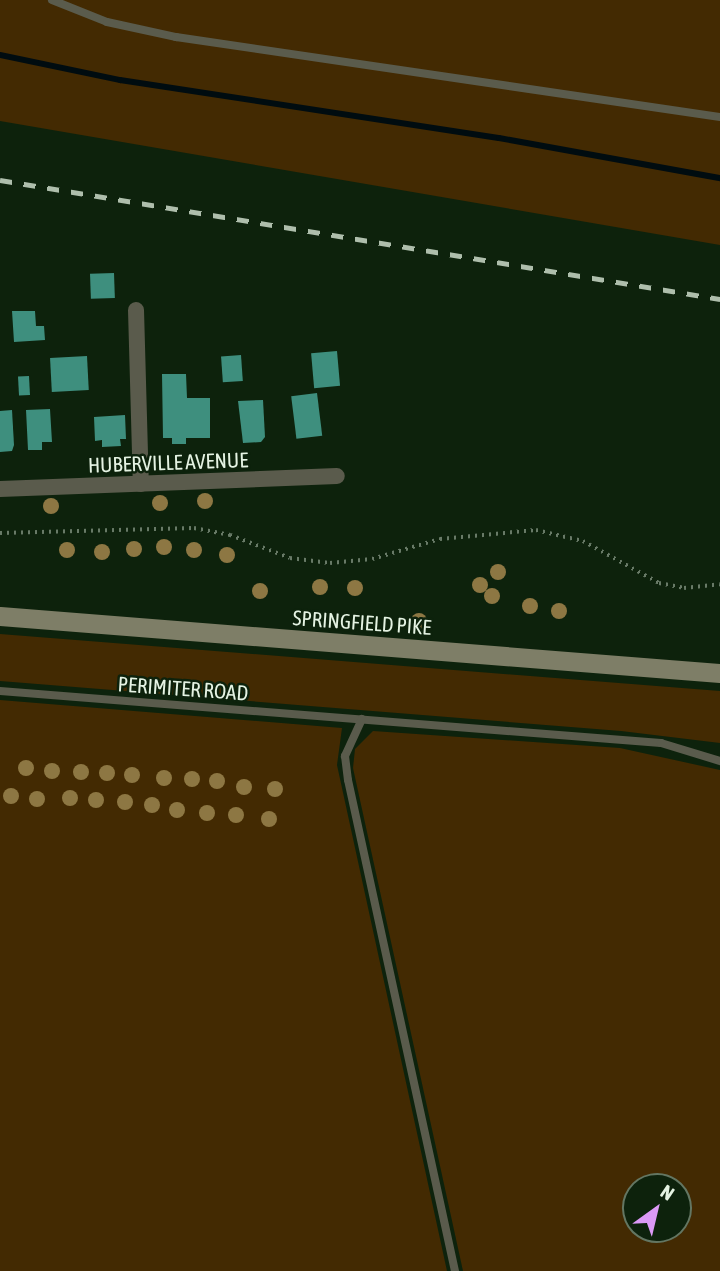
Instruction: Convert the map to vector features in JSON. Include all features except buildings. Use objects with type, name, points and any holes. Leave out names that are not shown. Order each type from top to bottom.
[{"type":"main road","name":"SPRINGFIELD PIKE","points":[[0,616],[720,673]]},
{"type":"street","points":[[136,310],[141,484]]},
{"type":"street","name":"HUBERVILLE AVENUE","points":[[0,489],[337,476]]},
{"type":"lane","points":[[52,0],[107,22],[176,37],[720,117]]},
{"type":"lane","name":"PERIMITER ROAD","points":[[0,691],[661,743],[717,758]]},
{"type":"lane","points":[[362,719],[345,755],[348,780],[455,1271]]},
{"type":"path","points":[[0,533],[194,528],[230,535],[290,558],[330,563],[372,559],[440,539],[536,530],[583,541],[659,583],[684,588],[720,584]]},
{"type":"shaded area","points":[[0,0],[720,0],[720,245],[0,121]]},
{"type":"shaded area","points":[[0,634],[720,691],[720,743],[621,731],[0,681]]},
{"type":"shaded area","points":[[0,700],[342,728],[337,765],[447,1271],[0,1271]]},
{"type":"shaded area","points":[[373,731],[620,748],[720,770],[720,1271],[463,1271],[353,768],[355,749]]},
{"type":"waterway","points":[[0,55],[120,80],[499,138],[720,178]]},
{"type":"railway","points":[[0,180],[720,299]]}]
